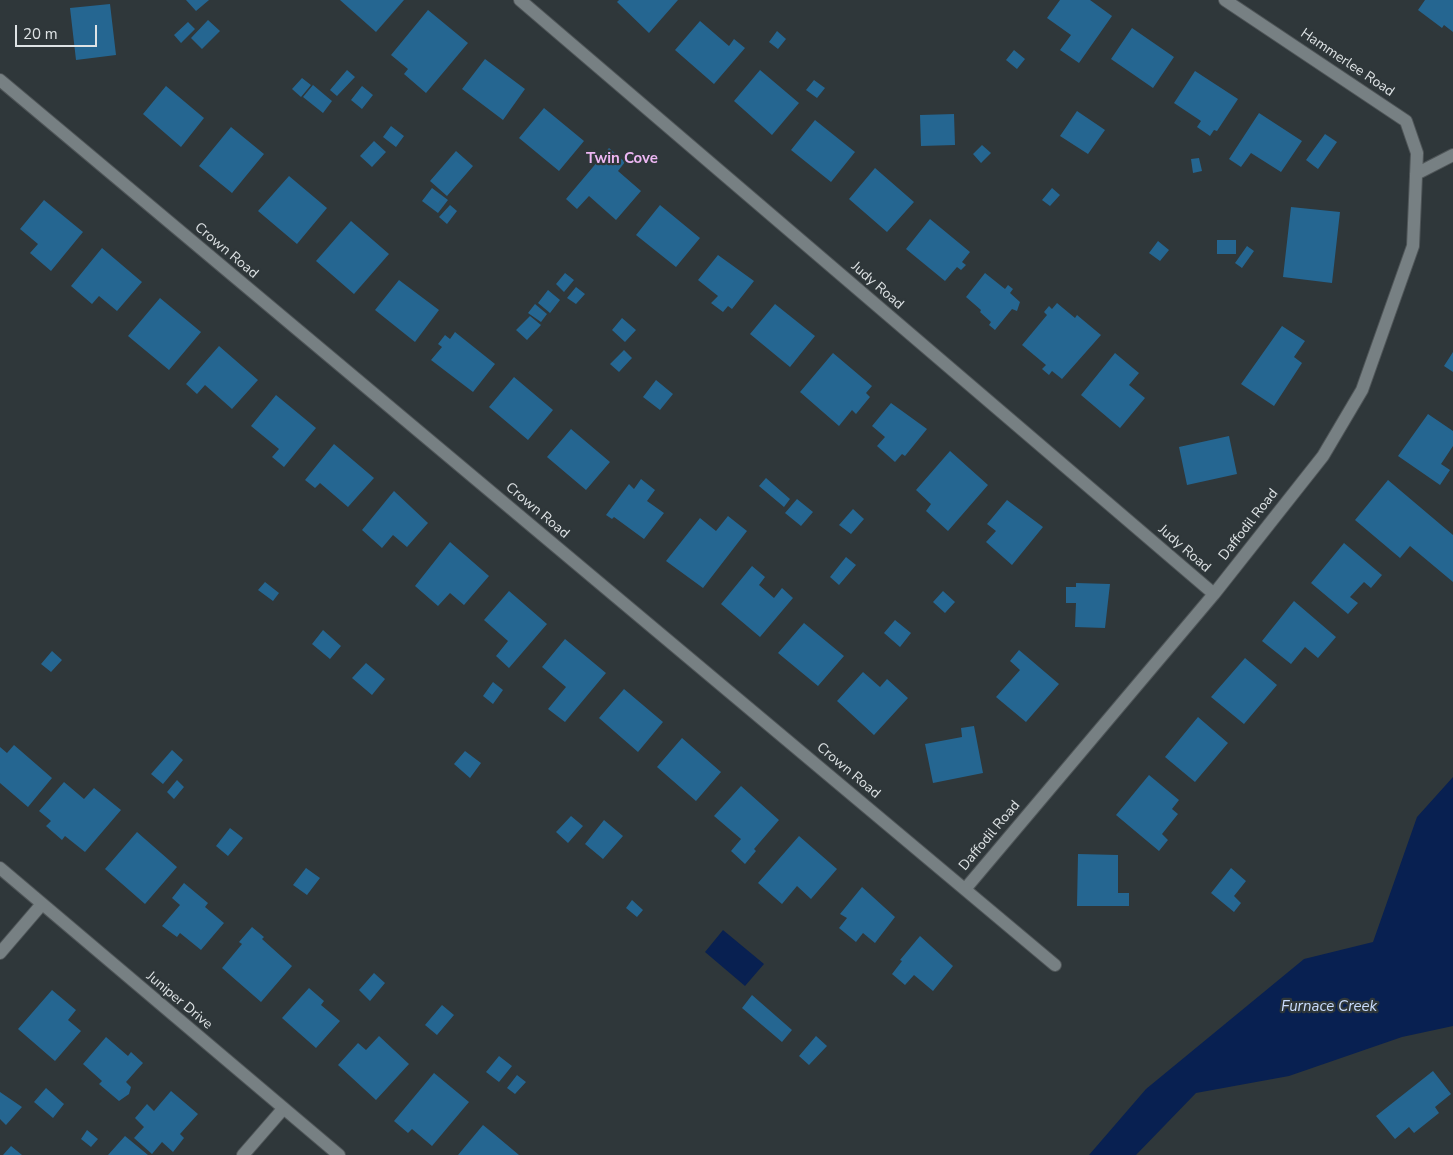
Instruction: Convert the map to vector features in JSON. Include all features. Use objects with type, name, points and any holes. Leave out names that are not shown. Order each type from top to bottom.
[{"type":"street","name":"Judy Road","points":[[520,0],[1214,594]]},
{"type":"street","name":"Hammerlee Road","points":[[1225,0],[1406,121],[1417,153],[1416,174]]},
{"type":"street","name":"Crown Road","points":[[0,80],[336,364],[966,888],[1055,965]]},
{"type":"street","points":[[1416,174],[1453,155]]},
{"type":"street","name":"Daffodil Road","points":[[966,888],[1214,594],[1323,456],[1362,390],[1413,246],[1416,174]]},
{"type":"street","name":"Juniper Drive","points":[[0,868],[338,1155]]},
{"type":"street","points":[[0,953],[42,904]]},
{"type":"street","points":[[243,1155],[283,1109]]},
{"type":"water","name":"Furnace Creek","points":[[1453,777],[1453,1026],[1402,1037],[1289,1076],[1196,1093],[1136,1155],[1089,1155],[1146,1089],[1304,959],[1373,942],[1417,817]]},
{"type":"water","points":[[723,930],[764,964],[745,986],[705,952]]},
{"type":"building","points":[[186,0],[209,0],[196,11]]},
{"type":"building","points":[[340,0],[404,0],[376,32]]},
{"type":"building","points":[[619,0],[678,0],[649,33],[617,2]]},
{"type":"building","points":[[1060,0],[1090,0],[1112,16],[1079,63],[1060,50],[1071,35],[1047,18]]},
{"type":"building","points":[[1425,0],[1453,0],[1453,32],[1444,25],[1442,28],[1418,10]]},
{"type":"building","points":[[110,4],[116,55],[76,60],[70,8]]},
{"type":"building","points":[[428,10],[468,43],[426,93],[404,74],[408,69],[391,55]]},
{"type":"building","points":[[208,20],[220,31],[202,49],[191,38]]},
{"type":"building","points":[[700,21],[729,46],[734,39],[745,48],[714,84],[675,50]]},
{"type":"building","points":[[188,22],[195,29],[181,43],[174,35]]},
{"type":"building","points":[[1132,28],[1174,57],[1153,88],[1111,59]]},
{"type":"building","points":[[777,31],[786,39],[778,49],[769,42]]},
{"type":"building","points":[[1014,50],[1025,59],[1017,69],[1006,60]]},
{"type":"building","points":[[485,59],[525,89],[503,120],[462,89]]},
{"type":"building","points":[[347,70],[355,77],[337,96],[330,90]]},
{"type":"building","points":[[760,70],[799,103],[772,135],[734,101]]},
{"type":"building","points":[[1195,71],[1238,99],[1217,131],[1214,130],[1210,136],[1197,127],[1201,121],[1174,103]]},
{"type":"building","points":[[302,78],[311,85],[301,97],[292,89]]},
{"type":"building","points":[[814,80],[825,88],[817,98],[806,90]]},
{"type":"building","points":[[313,85],[332,101],[323,113],[303,97]]},
{"type":"building","points":[[166,86],[204,118],[181,147],[143,114]]},
{"type":"building","points":[[362,86],[373,95],[362,109],[351,100]]},
{"type":"building","points":[[544,108],[584,141],[559,171],[519,138]]},
{"type":"building","points":[[1077,111],[1105,130],[1088,154],[1060,136]]},
{"type":"building","points":[[1259,113],[1302,141],[1281,172],[1251,153],[1241,167],[1229,159]]},
{"type":"building","points":[[954,114],[955,145],[921,146],[920,115]]},
{"type":"building","points":[[815,120],[855,152],[831,182],[791,150]]},
{"type":"building","points":[[391,126],[404,136],[396,147],[383,137]]},
{"type":"building","points":[[231,127],[264,154],[232,193],[199,166]]},
{"type":"building","points":[[1325,134],[1337,142],[1318,169],[1306,160]]},
{"type":"building","points":[[374,141],[386,152],[372,167],[360,156]]},
{"type":"building","points":[[982,145],[991,153],[981,163],[973,154]]},
{"type":"building","points":[[609,148],[625,162],[618,171],[641,191],[616,220],[589,196],[577,209],[566,199]]},
{"type":"building","points":[[456,151],[473,166],[447,196],[430,181]]},
{"type":"building","points":[[1199,158],[1202,171],[1193,173],[1191,159]]},
{"type":"building","points":[[875,168],[914,202],[887,232],[849,199]]},
{"type":"building","points":[[289,176],[327,208],[297,244],[258,211]]},
{"type":"building","points":[[432,188],[448,200],[438,213],[422,201]]},
{"type":"building","points":[[1052,188],[1060,195],[1050,206],[1042,200]]},
{"type":"building","points":[[44,200],[83,232],[51,271],[30,253],[38,244],[20,229]]},
{"type":"building","points":[[450,205],[457,211],[447,224],[439,217]]},
{"type":"building","points":[[660,205],[700,238],[676,267],[636,235]]},
{"type":"building","points":[[1291,207],[1340,212],[1332,283],[1283,277]]},
{"type":"building","points":[[930,219],[970,252],[962,262],[966,265],[961,270],[957,267],[945,281],[906,249]]},
{"type":"building","points":[[351,221],[389,254],[354,294],[316,261]]},
{"type":"building","points":[[1217,240],[1236,240],[1236,254],[1217,254]]},
{"type":"building","points":[[1158,241],[1169,250],[1160,261],[1149,253]]},
{"type":"building","points":[[1247,246],[1254,251],[1242,268],[1235,263]]},
{"type":"building","points":[[102,248],[142,282],[117,311],[99,296],[92,304],[71,286]]},
{"type":"building","points":[[718,255],[754,281],[732,309],[728,306],[723,312],[711,303],[718,296],[698,280]]},
{"type":"building","points":[[565,273],[574,280],[564,292],[556,284]]},
{"type":"building","points":[[985,273],[1005,289],[1008,285],[1013,289],[1010,293],[1020,302],[1017,311],[1012,309],[995,330],[989,325],[991,322],[980,312],[981,310],[966,297]]},
{"type":"building","points":[[399,280],[439,310],[415,342],[375,310]]},
{"type":"building","points":[[576,287],[585,294],[576,304],[567,298]]},
{"type":"building","points":[[548,290],[560,300],[550,313],[538,303]]},
{"type":"building","points":[[160,298],[201,332],[169,370],[128,336]]},
{"type":"building","points":[[1057,303],[1075,318],[1077,315],[1101,335],[1062,379],[1052,371],[1049,375],[1042,369],[1046,365],[1022,345],[1047,315],[1044,312],[1049,306],[1052,309]]},
{"type":"building","points":[[535,304],[547,314],[541,322],[528,313]]},
{"type":"building","points":[[775,304],[815,336],[790,367],[750,334]]},
{"type":"building","points":[[530,316],[541,325],[527,340],[516,330]]},
{"type":"building","points":[[622,318],[636,330],[625,342],[612,330]]},
{"type":"building","points":[[1282,326],[1305,341],[1294,357],[1302,363],[1274,406],[1241,384]]},
{"type":"building","points":[[455,332],[495,364],[473,392],[431,360],[442,347],[438,344],[445,335],[450,339]]},
{"type":"building","points":[[219,346],[258,380],[232,409],[205,385],[197,394],[186,384]]},
{"type":"building","points":[[624,350],[632,358],[619,372],[610,364]]},
{"type":"building","points":[[1453,352],[1453,372],[1444,366]]},
{"type":"building","points":[[833,353],[872,386],[866,393],[870,397],[856,414],[852,410],[839,426],[800,392]]},
{"type":"building","points":[[1115,353],[1139,373],[1129,385],[1145,398],[1120,428],[1081,395]]},
{"type":"building","points":[[514,377],[553,410],[528,440],[489,407]]},
{"type":"building","points":[[656,380],[673,394],[660,410],[643,397]]},
{"type":"building","points":[[276,395],[316,428],[284,467],[272,457],[279,449],[251,426]]},
{"type":"building","points":[[891,403],[927,429],[905,456],[902,454],[895,462],[877,446],[885,437],[872,426]]},
{"type":"building","points":[[1428,414],[1453,431],[1453,446],[1441,464],[1450,470],[1440,485],[1398,456]]},
{"type":"building","points":[[571,429],[610,462],[586,490],[547,457]]},
{"type":"building","points":[[1229,436],[1237,474],[1187,485],[1179,447]]},
{"type":"building","points":[[334,444],[374,478],[348,507],[320,483],[315,488],[305,480]]},
{"type":"building","points":[[950,451],[988,485],[948,531],[926,511],[931,504],[916,490]]},
{"type":"building","points":[[766,478],[790,499],[784,507],[759,486]]},
{"type":"building","points":[[641,479],[655,490],[647,501],[664,513],[644,539],[614,517],[612,519],[606,515],[629,484],[634,489]]},
{"type":"building","points":[[1388,480],[1453,535],[1453,582],[1410,546],[1400,558],[1355,520]]},
{"type":"building","points":[[394,491],[428,523],[407,547],[393,535],[382,548],[362,530]]},
{"type":"building","points":[[797,499],[813,512],[801,526],[785,513]]},
{"type":"building","points":[[1007,500],[1043,527],[1012,565],[986,542],[996,531],[987,524]]},
{"type":"building","points":[[853,509],[864,519],[851,534],[839,525]]},
{"type":"building","points":[[728,516],[747,531],[703,588],[666,561],[700,518],[716,531]]},
{"type":"building","points":[[450,542],[489,576],[464,605],[450,593],[438,606],[415,586]]},
{"type":"building","points":[[1344,543],[1382,575],[1371,588],[1364,582],[1350,597],[1358,603],[1348,614],[1311,583]]},
{"type":"building","points":[[846,557],[856,565],[839,585],[830,577]]},
{"type":"building","points":[[752,566],[765,577],[759,585],[774,598],[782,588],[793,598],[760,637],[721,604]]},
{"type":"building","points":[[265,582],[279,593],[273,601],[258,590]]},
{"type":"building","points":[[1076,583],[1110,584],[1105,628],[1075,627],[1076,603],[1066,603],[1066,587],[1076,587]]},
{"type":"building","points":[[509,591],[547,624],[509,668],[496,656],[508,641],[484,620]]},
{"type":"building","points":[[943,591],[955,602],[945,613],[933,602]]},
{"type":"building","points":[[1294,601],[1336,637],[1318,658],[1305,647],[1291,664],[1262,641]]},
{"type":"building","points":[[895,620],[911,633],[900,647],[884,633]]},
{"type":"building","points":[[804,623],[844,656],[818,686],[778,653]]},
{"type":"building","points":[[323,630],[341,646],[330,659],[312,644]]},
{"type":"building","points":[[565,639],[606,673],[565,722],[548,709],[566,687],[542,667]]},
{"type":"building","points":[[1019,650],[1059,684],[1026,722],[996,697],[1020,670],[1010,661]]},
{"type":"building","points":[[52,651],[62,660],[51,672],[41,664]]},
{"type":"building","points":[[1245,658],[1277,685],[1244,724],[1211,697]]},
{"type":"building","points":[[366,663],[385,679],[372,695],[352,678]]},
{"type":"building","points":[[863,672],[880,687],[887,679],[908,698],[874,735],[837,701]]},
{"type":"building","points":[[493,682],[503,690],[493,704],[483,696]]},
{"type":"building","points":[[624,689],[663,722],[638,752],[599,718]]},
{"type":"building","points":[[1198,717],[1228,743],[1195,782],[1165,757]]},
{"type":"building","points":[[974,726],[983,773],[933,783],[925,744],[962,737],[961,728]]},
{"type":"building","points":[[682,738],[721,772],[696,801],[657,767]]},
{"type":"building","points":[[14,745],[52,778],[28,807],[0,783],[0,747],[7,753]]},
{"type":"building","points":[[172,750],[183,760],[163,784],[151,774]]},
{"type":"building","points":[[465,751],[481,763],[470,778],[454,764]]},
{"type":"building","points":[[1149,775],[1179,800],[1172,809],[1178,814],[1162,834],[1168,840],[1159,851],[1116,815]]},
{"type":"building","points":[[177,780],[184,787],[174,799],[167,792]]},
{"type":"building","points":[[64,782],[84,799],[94,788],[121,810],[85,852],[65,836],[62,840],[46,826],[51,821],[39,811]]},
{"type":"building","points":[[741,786],[779,820],[754,849],[756,851],[745,864],[731,851],[741,839],[714,816]]},
{"type":"building","points":[[571,816],[583,826],[568,843],[556,832]]},
{"type":"building","points":[[604,820],[623,836],[603,859],[585,844]]},
{"type":"building","points":[[230,828],[243,838],[228,856],[216,846]]},
{"type":"building","points":[[137,832],[177,867],[145,904],[105,869]]},
{"type":"building","points":[[799,836],[837,869],[811,899],[797,886],[782,904],[758,883]]},
{"type":"building","points":[[1078,854],[1118,855],[1118,893],[1129,893],[1129,906],[1077,906]]},
{"type":"building","points":[[306,868],[320,878],[307,895],[293,885]]},
{"type":"building","points":[[1231,868],[1246,881],[1234,896],[1241,903],[1234,912],[1211,893]]},
{"type":"building","points":[[184,883],[208,903],[205,907],[224,923],[201,950],[180,933],[177,937],[162,926],[180,905],[172,898]]},
{"type":"building","points":[[862,887],[895,917],[875,943],[863,933],[856,942],[839,928],[847,918],[840,914]]},
{"type":"building","points":[[632,900],[643,910],[637,917],[626,908]]},
{"type":"building","points":[[252,927],[264,937],[262,939],[292,966],[261,1002],[222,968],[242,944],[239,942]]},
{"type":"building","points":[[920,936],[953,966],[933,991],[914,975],[905,985],[892,974],[902,961],[900,960]]},
{"type":"building","points":[[374,973],[385,983],[370,1001],[359,990]]},
{"type":"building","points":[[309,988],[324,1001],[321,1005],[340,1021],[316,1048],[282,1018]]},
{"type":"building","points":[[52,990],[76,1010],[68,1020],[81,1031],[55,1061],[18,1029]]},
{"type":"building","points":[[752,995],[792,1030],[782,1042],[742,1008]]},
{"type":"building","points":[[442,1005],[454,1015],[437,1035],[425,1025]]},
{"type":"building","points":[[379,1036],[409,1064],[376,1100],[338,1065],[358,1043],[366,1050]]},
{"type":"building","points":[[816,1036],[827,1046],[809,1065],[799,1056]]},
{"type":"building","points":[[106,1037],[128,1056],[131,1052],[143,1063],[126,1082],[131,1087],[129,1094],[119,1101],[99,1084],[102,1081],[83,1064]]},
{"type":"building","points":[[499,1056],[512,1066],[499,1082],[486,1072]]},
{"type":"building","points":[[1433,1071],[1451,1094],[1435,1107],[1439,1113],[1414,1133],[1409,1127],[1395,1139],[1376,1116]]},
{"type":"building","points":[[434,1073],[469,1102],[432,1146],[412,1129],[408,1133],[394,1121]]},
{"type":"building","points":[[517,1075],[526,1082],[515,1094],[507,1088]]},
{"type":"building","points":[[46,1088],[64,1104],[53,1118],[34,1102]]},
{"type":"building","points":[[171,1091],[198,1114],[180,1134],[184,1138],[173,1152],[162,1142],[152,1154],[134,1138],[144,1127],[135,1118],[147,1104],[154,1111]]},
{"type":"building","points":[[0,1092],[22,1107],[6,1125],[0,1119]]},
{"type":"building","points":[[483,1125],[494,1134],[519,1155],[458,1155]]},
{"type":"building","points":[[87,1130],[98,1139],[91,1147],[81,1139]]},
{"type":"building","points":[[125,1136],[148,1155],[108,1155]]},
{"type":"building","points":[[11,1146],[22,1155],[3,1155]]},
{"type":"district","name":"Twin Cove","points":[[622,159]]}]
